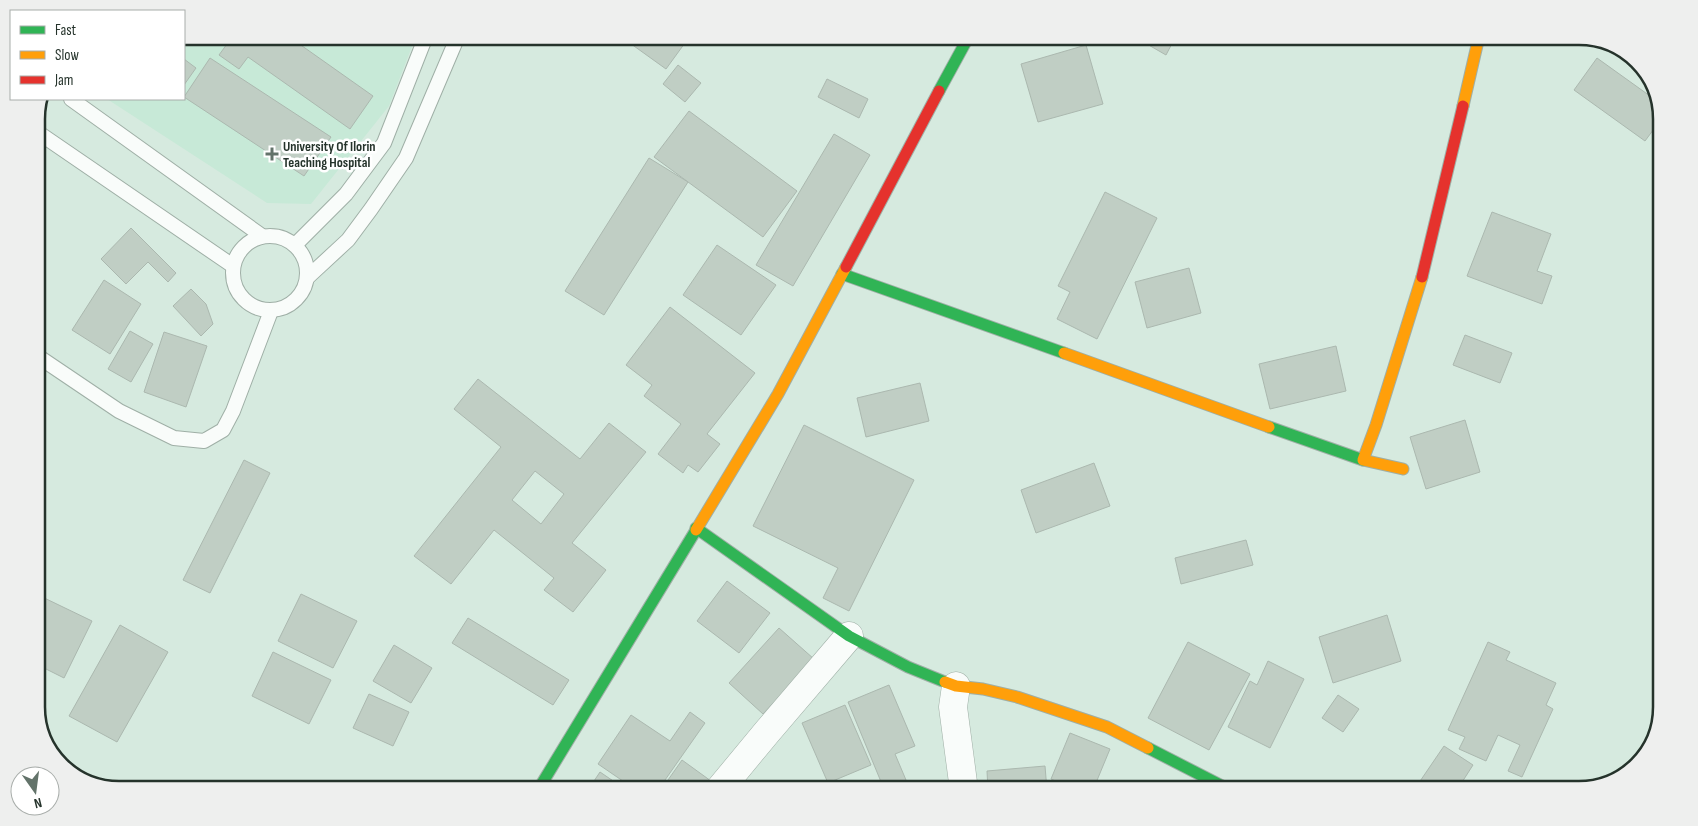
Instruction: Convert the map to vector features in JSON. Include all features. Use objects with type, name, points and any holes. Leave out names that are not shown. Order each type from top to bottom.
[{"type":"street","points":[[543,781],[778,394],[964,45]]},
{"type":"street","points":[[1363,460],[1419,290],[1477,45]]},
{"type":"street","points":[[842,274],[1363,460],[1403,469]]},
{"type":"street","points":[[696,528],[849,636],[908,667],[956,686],[983,689],[1017,698],[1107,727],[1212,781]]},
{"type":"street","points":[[726,781],[849,636]]},
{"type":"street","points":[[956,686],[954,707],[963,781]]},
{"type":"lane","points":[[296,244],[346,194],[384,143],[422,45]]},
{"type":"lane","points":[[308,277],[348,240],[406,158],[454,45]]},
{"type":"lane","points":[[72,100],[262,236]]},
{"type":"lane","points":[[45,137],[233,266]]},
{"type":"lane","points":[[270,234],[284,237],[296,244],[303,253],[308,265],[308,277],[304,290],[296,300],[285,308],[271,310],[258,308],[246,302],[237,291],[233,279],[233,266],[237,255],[255,239],[270,234]]},
{"type":"lane","points":[[45,361],[119,410],[174,438],[204,440],[223,430],[233,411],[271,310]]},
{"type":"shaded area","name":"University Of Ilorin Teaching Hospital","points":[[185,45],[413,45],[389,106],[311,204],[267,203],[109,100],[185,100]]},
{"type":"building","points":[[226,45],[301,45],[373,96],[350,129],[248,57],[239,69],[219,55]]},
{"type":"building","points":[[633,45],[683,45],[666,69]]},
{"type":"building","points":[[1086,45],[1103,104],[1038,122],[1021,64]]},
{"type":"building","points":[[1149,45],[1171,45],[1166,55]]},
{"type":"building","points":[[210,58],[331,137],[304,176],[185,98]]},
{"type":"building","points":[[1597,58],[1649,95],[1652,104],[1653,130],[1645,141],[1574,90]]},
{"type":"building","points":[[185,60],[196,68],[185,84]]},
{"type":"building","points":[[678,65],[701,83],[685,102],[663,84]]},
{"type":"building","points":[[827,79],[868,99],[859,118],[818,97]]},
{"type":"building","points":[[689,111],[797,191],[763,237],[654,157]]},
{"type":"building","points":[[834,134],[870,155],[793,286],[756,265]]},
{"type":"building","points":[[649,158],[688,182],[604,315],[565,291]]},
{"type":"building","points":[[1105,192],[1157,218],[1097,339],[1057,319],[1070,292],[1058,286]]},
{"type":"building","points":[[1492,212],[1551,234],[1537,271],[1552,276],[1542,304],[1467,276]]},
{"type":"building","points":[[131,228],[176,273],[168,282],[148,262],[126,284],[101,259]]},
{"type":"building","points":[[717,245],[776,285],[741,335],[683,295]]},
{"type":"building","points":[[1189,268],[1201,313],[1147,328],[1135,282]]},
{"type":"building","points":[[104,280],[141,304],[110,354],[72,330]]},
{"type":"building","points":[[191,289],[206,304],[213,324],[201,336],[173,306]]},
{"type":"building","points":[[670,307],[755,373],[707,434],[720,444],[698,472],[688,465],[683,473],[658,454],[681,424],[644,396],[652,385],[626,365]]},
{"type":"building","points":[[130,331],[153,344],[131,382],[108,369]]},
{"type":"building","points":[[164,332],[207,346],[186,407],[144,392]]},
{"type":"building","points":[[1465,335],[1512,353],[1500,383],[1453,365]]},
{"type":"building","points":[[1336,346],[1346,391],[1270,409],[1259,364]]},
{"type":"building","points":[[478,379],[580,459],[609,423],[646,452],[572,543],[606,570],[573,612],[544,590],[554,578],[494,530],[451,584],[414,556],[501,447],[454,409]],"holes":[[[535,471],[564,494],[541,524],[512,500]]]},
{"type":"building","points":[[920,383],[929,421],[866,437],[857,398]]},
{"type":"building","points":[[1465,420],[1480,472],[1426,489],[1410,437]]},
{"type":"building","points":[[804,425],[914,480],[849,611],[823,598],[838,568],[753,526]]},
{"type":"building","points":[[244,460],[270,473],[210,593],[183,580]]},
{"type":"building","points":[[1094,463],[1110,506],[1036,533],[1021,490]]},
{"type":"building","points":[[1246,540],[1253,565],[1181,584],[1175,558]]},
{"type":"building","points":[[727,581],[770,613],[739,653],[697,621]]},
{"type":"building","points":[[301,594],[357,621],[333,668],[278,641]]},
{"type":"building","points":[[45,598],[92,621],[64,678],[45,668]]},
{"type":"building","points":[[1387,615],[1401,661],[1333,683],[1319,637]]},
{"type":"building","points":[[468,618],[569,680],[553,705],[452,643]]},
{"type":"building","points":[[120,625],[168,652],[117,742],[69,716]]},
{"type":"building","points":[[779,628],[814,659],[763,714],[729,683]]},
{"type":"building","points":[[1188,642],[1250,674],[1209,750],[1148,718]]},
{"type":"building","points":[[1488,642],[1510,652],[1506,660],[1556,683],[1546,705],[1553,709],[1522,777],[1508,771],[1520,745],[1498,735],[1486,761],[1459,749],[1465,737],[1448,730]]},
{"type":"building","points":[[394,645],[432,668],[411,703],[373,681]]},
{"type":"building","points":[[273,652],[331,680],[309,724],[252,696]]},
{"type":"building","points":[[1268,661],[1304,679],[1270,748],[1228,727],[1250,681],[1257,685]]},
{"type":"building","points":[[889,685],[915,746],[895,754],[906,780],[881,781],[848,702]]},
{"type":"building","points":[[369,694],[409,712],[393,746],[353,728]]},
{"type":"building","points":[[1338,695],[1359,709],[1343,732],[1322,718]]},
{"type":"building","points":[[845,705],[871,765],[833,781],[827,781],[802,723]]},
{"type":"building","points":[[690,712],[705,723],[664,781],[623,781],[598,764],[631,715],[670,741]]},
{"type":"building","points":[[1070,733],[1110,749],[1097,781],[1056,781],[1051,779]]},
{"type":"building","points":[[1444,746],[1473,765],[1463,781],[1420,781]]},
{"type":"building","points":[[682,760],[711,781],[667,781]]},
{"type":"building","points":[[1045,766],[1046,781],[988,781],[987,771]]},
{"type":"building","points":[[600,772],[613,781],[594,781]]},
{"type":"traffic: fast","points":[[939,91],[964,45]]},
{"type":"traffic: fast","points":[[842,274],[1064,353]]},
{"type":"traffic: fast","points":[[1269,427],[1363,460]]},
{"type":"traffic: fast","points":[[696,528],[849,636],[908,667],[945,682]]},
{"type":"traffic: fast","points":[[543,781],[696,530]]},
{"type":"traffic: fast","points":[[1148,748],[1212,781]]},
{"type":"traffic: slow","points":[[1463,106],[1477,45]]},
{"type":"traffic: slow","points":[[696,530],[778,394],[846,267]]},
{"type":"traffic: slow","points":[[1403,469],[1363,460],[1376,425],[1422,277]]},
{"type":"traffic: slow","points":[[1064,353],[1269,427]]},
{"type":"traffic: slow","points":[[945,682],[956,686],[983,689],[1017,697],[1107,727],[1148,748]]},
{"type":"traffic: jam","points":[[846,267],[939,91]]},
{"type":"traffic: jam","points":[[1422,277],[1463,106]]},
{"type":"place","name":"University Of Ilorin Teaching Hospital","points":[[272,154]]}]
